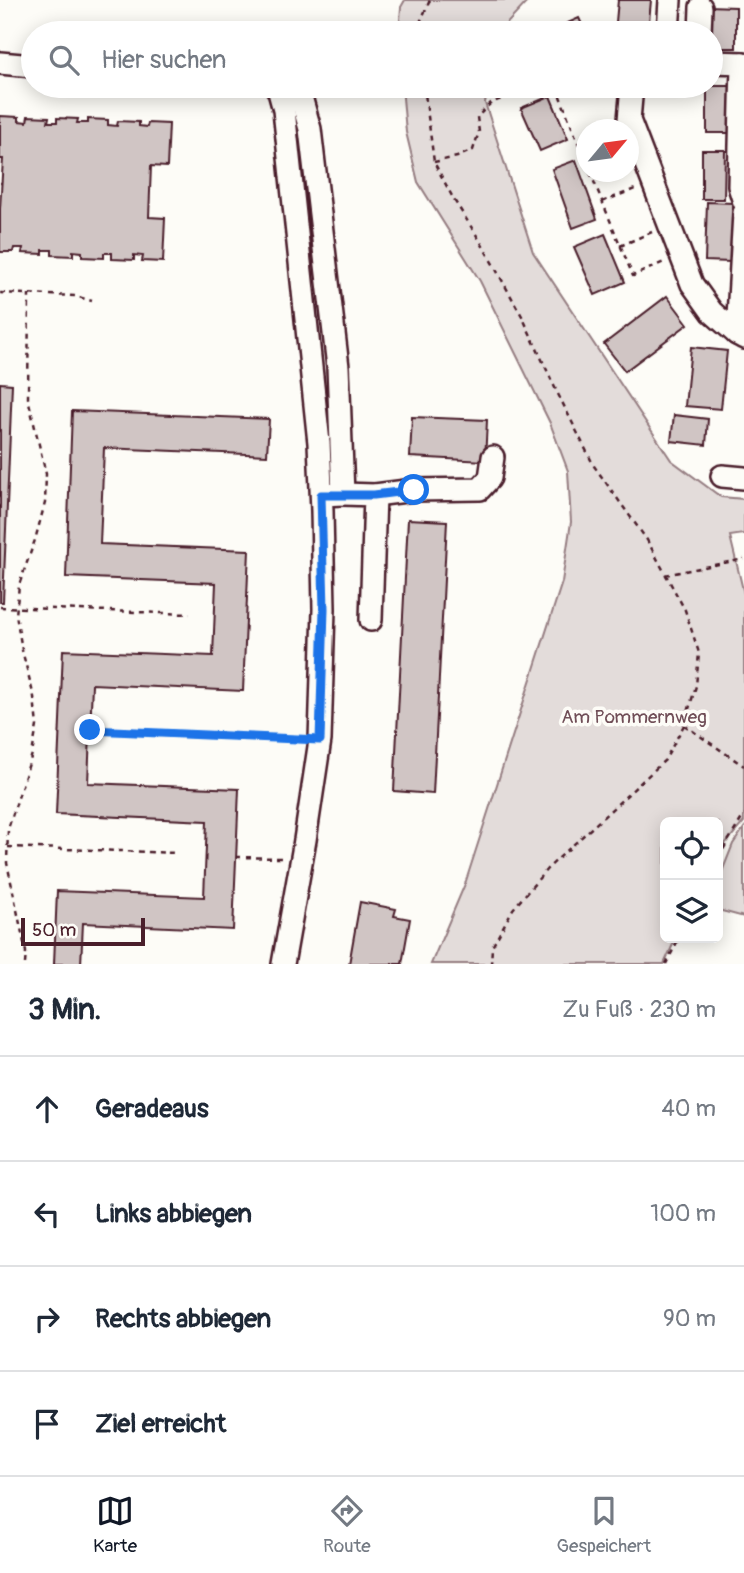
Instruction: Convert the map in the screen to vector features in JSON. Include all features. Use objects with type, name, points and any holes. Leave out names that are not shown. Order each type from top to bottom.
[{"type":"street","points":[[669,21],[670,0]]},
{"type":"street","points":[[700,21],[701,7]]},
{"type":"street","points":[[723,62],[743,63],[739,186],[744,201]]},
{"type":"street","points":[[0,63],[21,64]]},
{"type":"street","points":[[281,98],[319,443],[324,609],[320,740],[283,964]]},
{"type":"street","points":[[301,98],[310,129],[338,367],[343,494]]},
{"type":"street","points":[[631,98],[628,120],[692,284],[712,312],[741,336]]},
{"type":"street","points":[[741,336],[744,213]]},
{"type":"street","points":[[298,245],[323,239]]},
{"type":"street","points":[[311,370],[338,367]]},
{"type":"street","points":[[321,495],[480,489],[490,478],[493,457]]},
{"type":"street","points":[[722,476],[744,478]]},
{"type":"street","points":[[371,620],[374,495]]},
{"type":"path","points":[[421,21],[430,0]]},
{"type":"path","points":[[426,98],[435,162],[454,201],[480,239],[522,316],[594,466],[647,540],[685,610],[699,653],[696,686],[684,725],[666,760],[547,869],[513,909],[492,947],[491,964]]},
{"type":"path","points":[[435,162],[473,150],[479,132],[477,117],[491,103],[504,98]]},
{"type":"path","points":[[561,98],[576,137]]},
{"type":"path","points":[[602,202],[652,181]]},
{"type":"path","points":[[594,182],[633,276],[681,255]]},
{"type":"path","points":[[620,246],[669,226]]},
{"type":"path","points":[[0,293],[75,296],[92,301]]},
{"type":"path","points":[[25,964],[26,952],[8,863],[8,829],[32,754],[37,726],[34,697],[16,615],[19,585],[45,503],[46,483],[28,398],[29,294]]},
{"type":"path","points":[[665,575],[744,559]]},
{"type":"path","points":[[0,607],[190,614]]},
{"type":"path","points":[[684,725],[744,766]]},
{"type":"path","points":[[90,730],[320,740]]},
{"type":"path","points":[[723,850],[744,815]]},
{"type":"path","points":[[8,847],[177,853]]},
{"type":"path","points":[[236,857],[302,858]]},
{"type":"path","points":[[666,964],[676,943]]},
{"type":"green space","points":[[405,0],[529,0],[509,21],[400,21],[401,7]]},
{"type":"green space","name":"Am Pommernweg","points":[[403,98],[486,98],[485,103],[533,252],[671,460],[721,497],[744,499],[744,534],[730,536],[744,594],[744,822],[723,846],[723,817],[660,817],[660,943],[674,943],[664,964],[431,964],[465,884],[562,582],[571,522],[568,471],[550,423],[480,281],[418,182],[406,132]]},
{"type":"green space","points":[[744,828],[744,917],[723,911],[723,869],[733,844]]},
{"type":"building","points":[[618,0],[651,0],[649,21],[616,21]]},
{"type":"building","points":[[708,6],[736,7],[736,48],[723,48],[723,21],[708,21]]},
{"type":"building","points":[[723,86],[731,86],[731,133],[707,133],[707,98],[723,98]]},
{"type":"building","points":[[551,98],[568,139],[540,151],[521,108]]},
{"type":"building","points":[[0,116],[19,117],[19,121],[27,122],[28,116],[49,117],[48,122],[57,122],[57,118],[78,119],[77,123],[88,123],[88,119],[108,120],[108,125],[117,126],[118,121],[139,122],[139,126],[147,127],[148,123],[169,124],[167,167],[151,166],[149,217],[165,218],[163,262],[142,261],[143,256],[134,255],[134,260],[112,259],[112,253],[104,253],[104,258],[82,257],[82,252],[73,251],[73,256],[52,255],[52,250],[43,250],[43,254],[22,253],[23,248],[14,248],[13,252],[0,252],[3,159],[0,159]]},
{"type":"building","points":[[702,150],[725,150],[724,199],[702,199]]},
{"type":"building","points":[[576,160],[576,182],[584,182],[597,219],[573,228],[552,169]]},
{"type":"building","points":[[707,202],[733,203],[731,262],[705,261]]},
{"type":"building","points":[[605,234],[625,282],[595,295],[574,247]]},
{"type":"building","points":[[667,296],[688,324],[625,371],[604,344]]},
{"type":"building","points":[[691,347],[727,351],[721,409],[685,406]]},
{"type":"building","points":[[0,383],[12,384],[3,602],[0,602]]},
{"type":"building","points":[[72,411],[269,419],[267,455],[104,448],[100,544],[249,550],[243,691],[92,684],[88,783],[239,789],[233,930],[83,923],[81,964],[54,964],[57,891],[204,897],[207,821],[56,814],[63,650],[213,656],[216,583],[66,577]]},
{"type":"building","points":[[674,415],[708,419],[706,445],[671,441]]},
{"type":"building","points":[[412,417],[487,420],[485,461],[410,457]]},
{"type":"building","points":[[408,519],[447,521],[433,794],[394,791]]},
{"type":"building","points":[[360,902],[396,909],[394,916],[410,919],[402,964],[349,964]]},
{"type":"route","points":[[90,730],[320,740],[324,609],[321,495],[374,495],[414,490]]}]
